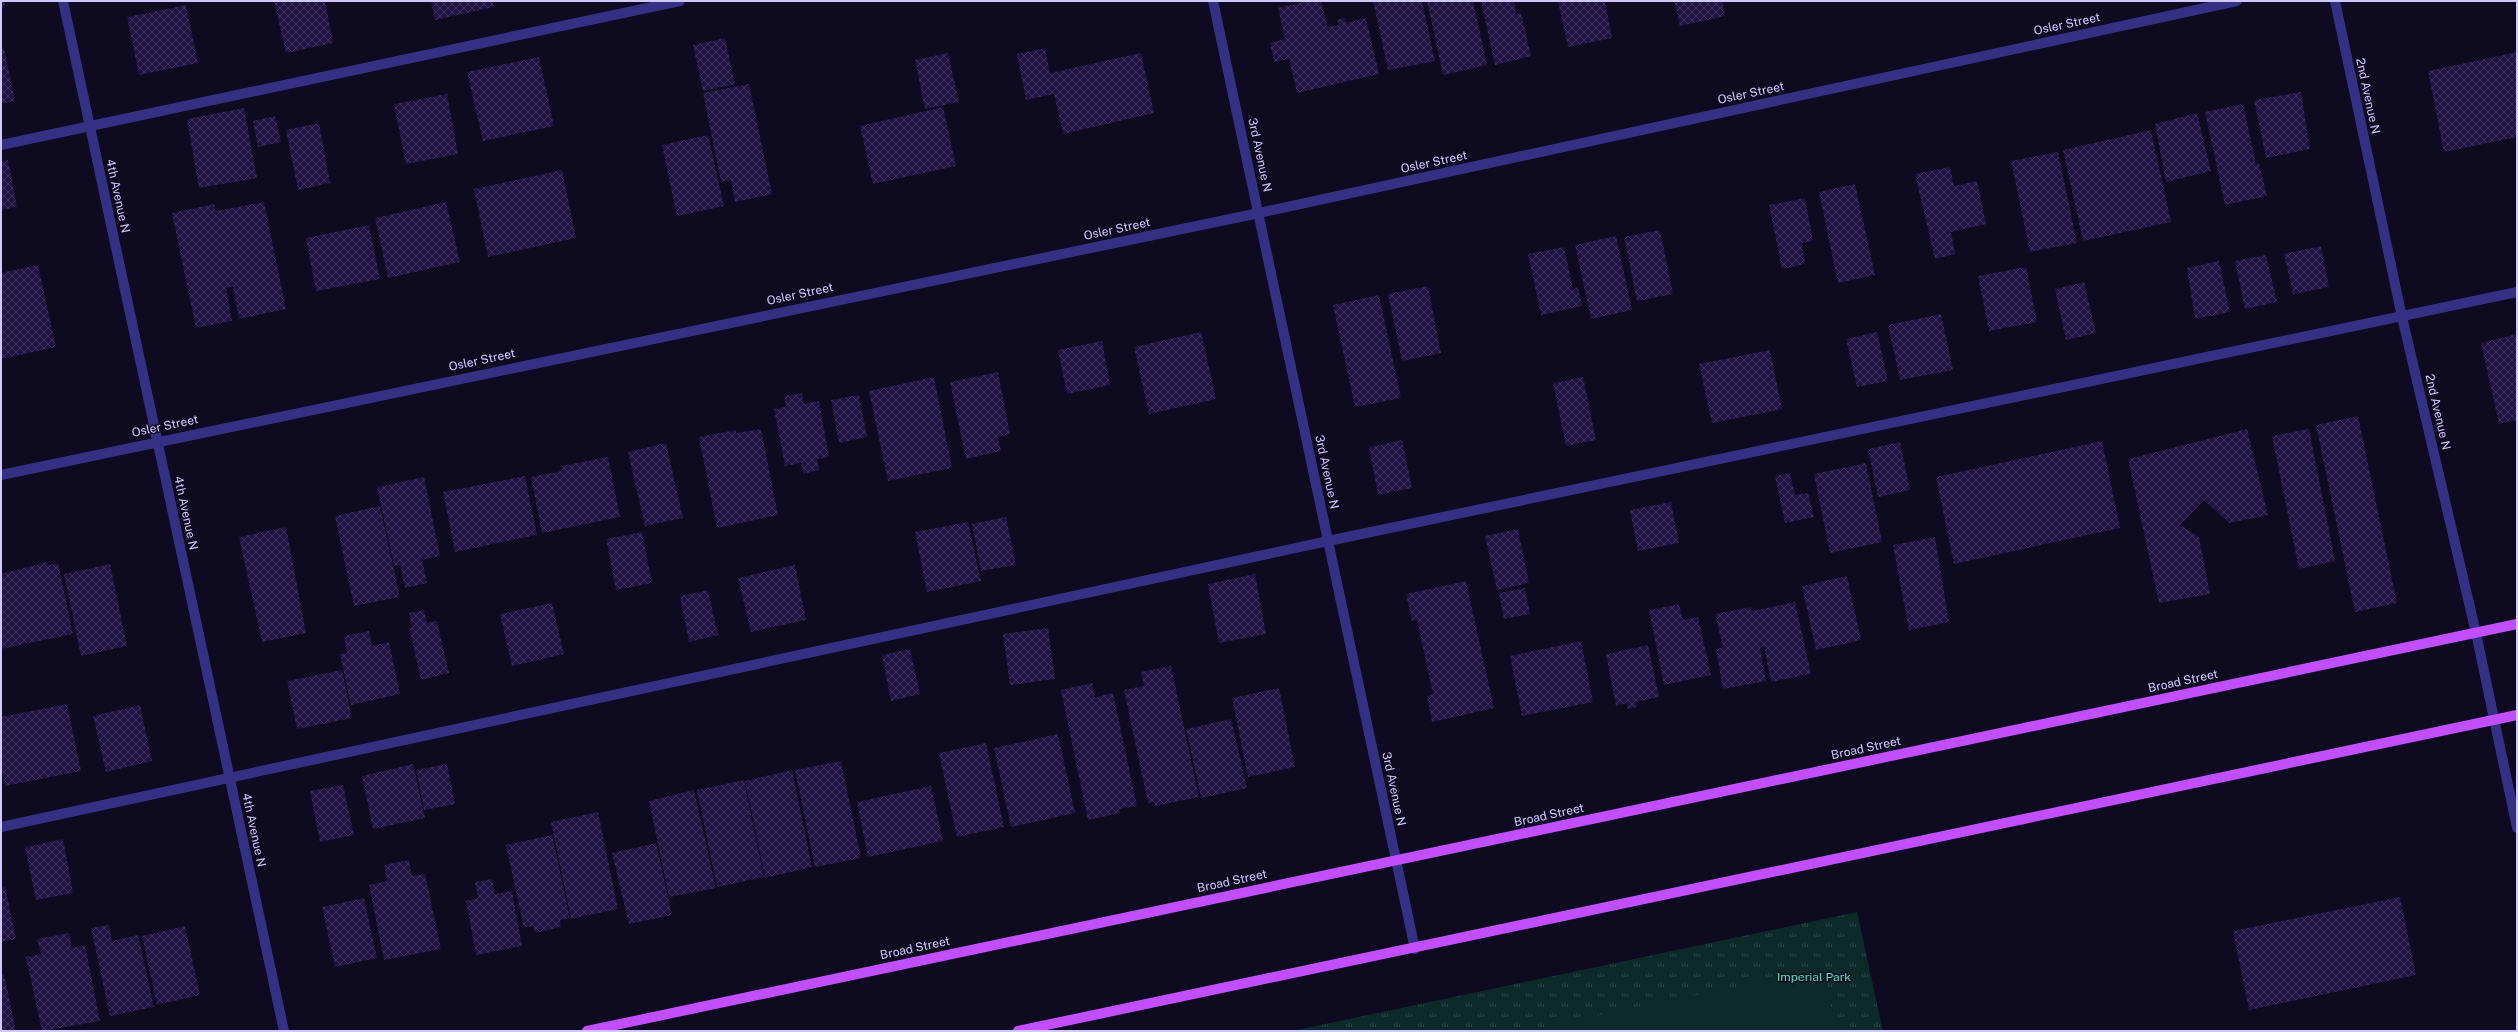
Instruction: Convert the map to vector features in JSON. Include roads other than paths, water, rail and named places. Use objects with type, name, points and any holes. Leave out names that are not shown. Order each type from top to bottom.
[{"type":"main road","name":"Broad Street","points":[[587,1031],[2517,624]]},
{"type":"main road","points":[[1018,1031],[1415,949],[2517,715]]},
{"type":"street","name":"4th Avenue N","points":[[63,1],[284,1031]]},
{"type":"street","points":[[1,144],[90,127],[680,1]]},
{"type":"street","name":"3rd Avenue N","points":[[1213,1],[1415,949]]},
{"type":"street","name":"Osler Street","points":[[1,474],[157,440],[1259,213],[2237,1]]},
{"type":"street","name":"2nd Avenue N","points":[[2335,1],[2402,317],[2476,633],[2517,828]]},
{"type":"street","points":[[1,827],[1328,541],[2517,292]]},
{"type":"park label","name":"Imperial Park","points":[[1814,977]]}]
